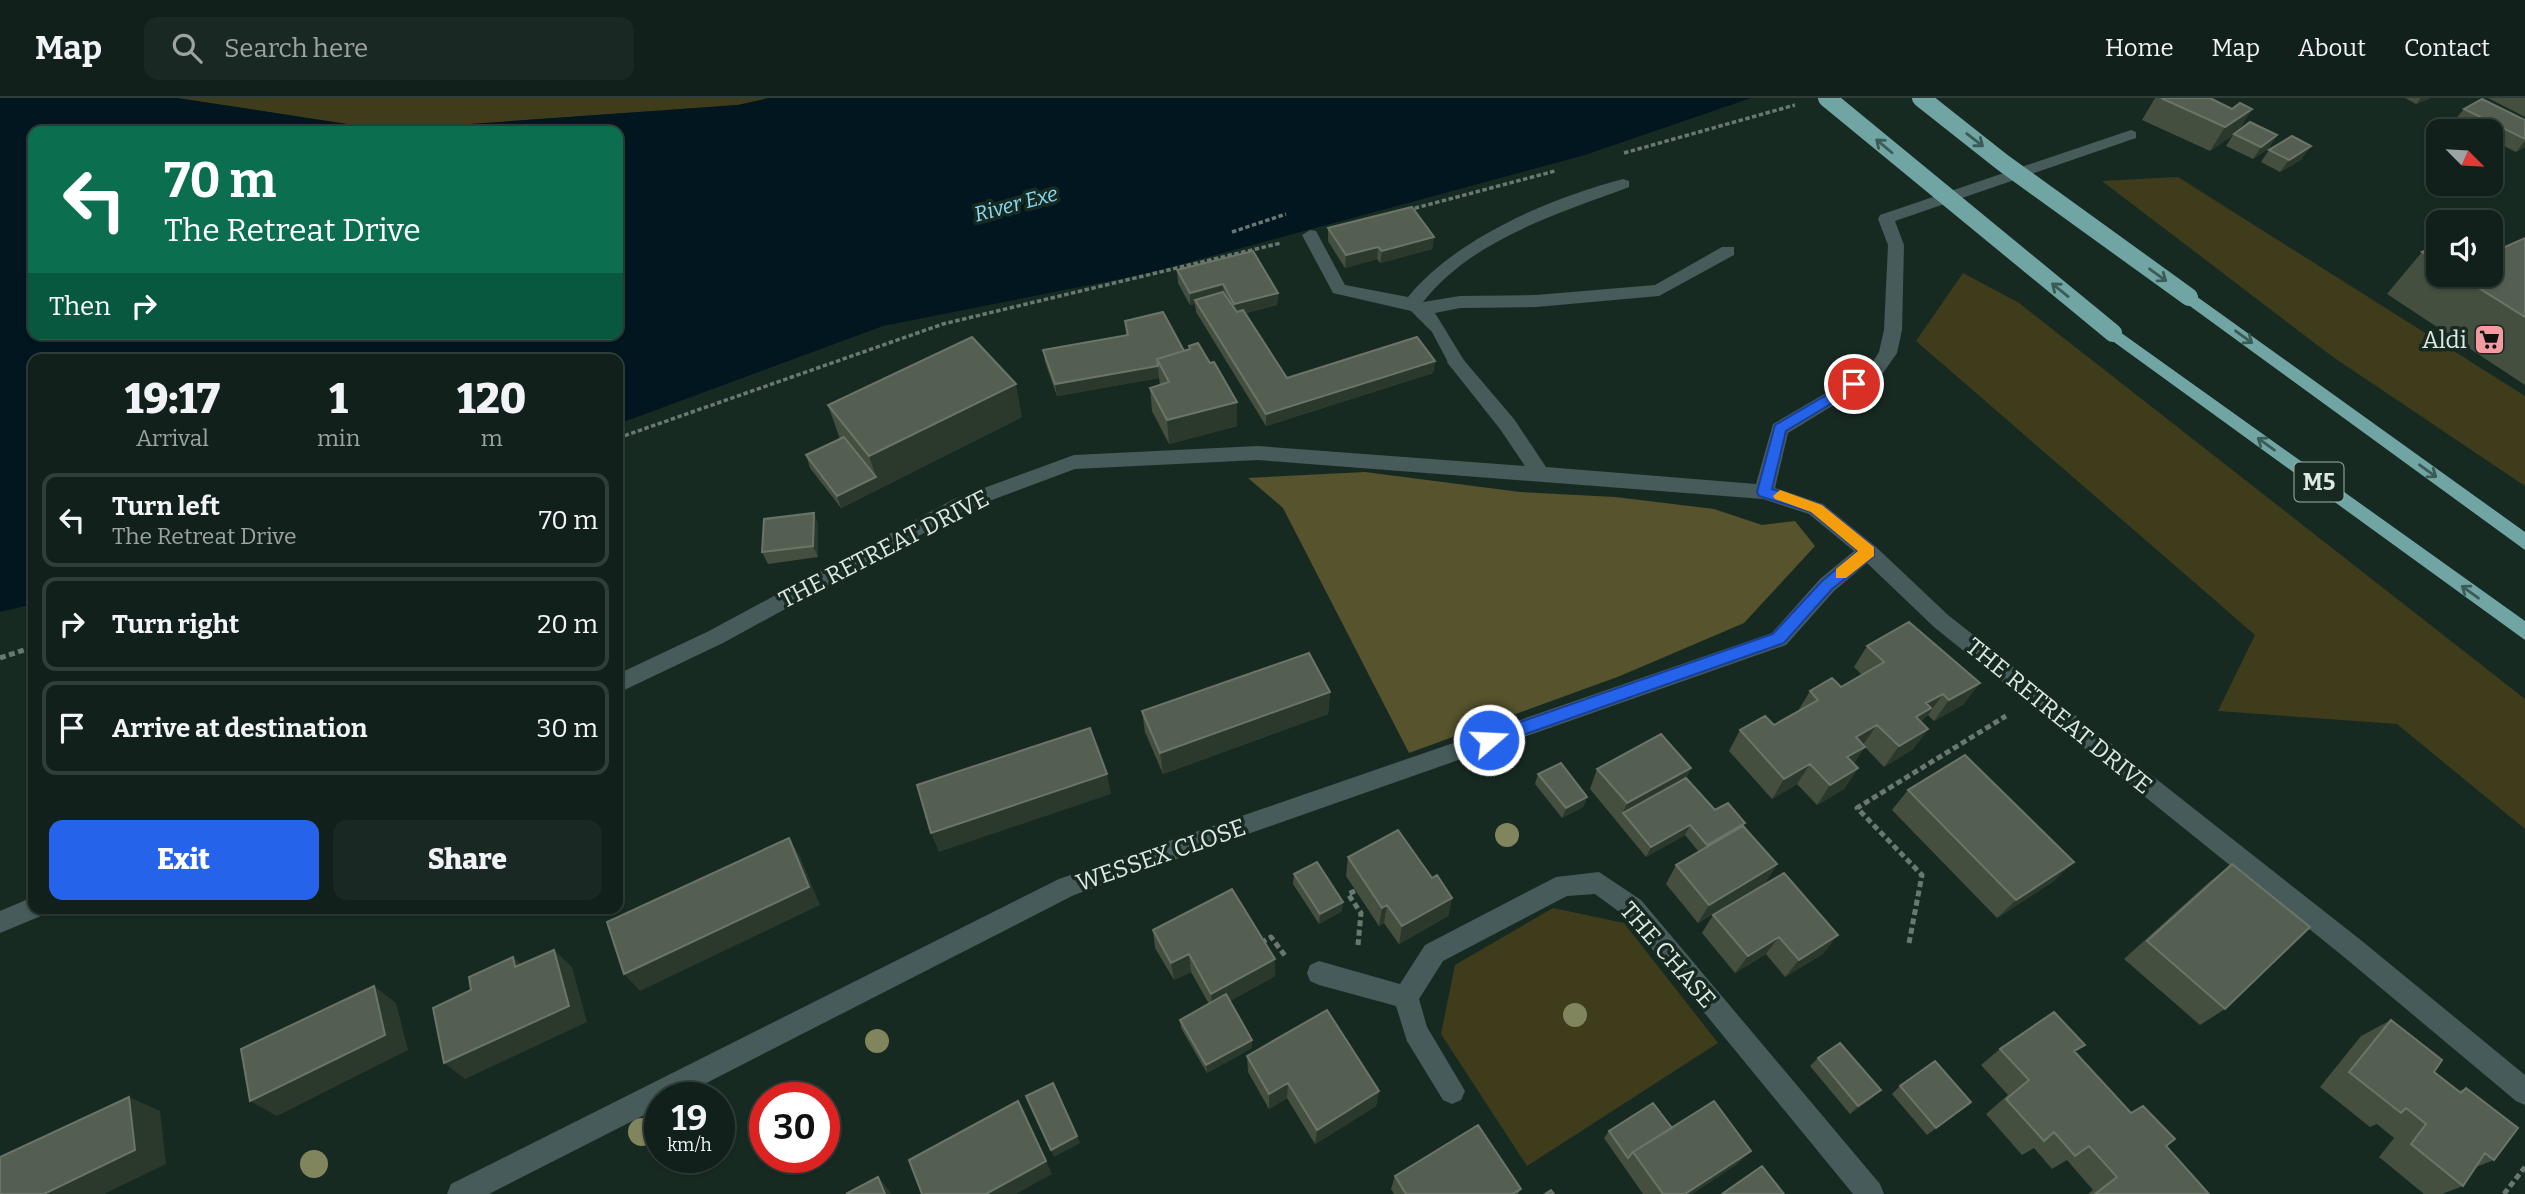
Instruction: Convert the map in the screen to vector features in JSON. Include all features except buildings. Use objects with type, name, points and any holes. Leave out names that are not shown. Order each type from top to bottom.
[{"type":"highway","name":"M5","points":[[1827,98],[2113,333],[2525,632]]},
{"type":"highway","points":[[1921,98],[2002,162],[2525,542]]},
{"type":"street","points":[[1764,492],[1780,429],[1875,372],[1888,353],[1893,330],[1896,245],[1886,219],[2132,135]]},
{"type":"street","points":[[1416,307],[1424,285],[1460,257],[1527,220],[1623,184]]},
{"type":"street","points":[[1310,235],[1339,289],[1416,307],[1460,302],[1536,301],[1659,290],[1728,251]]},
{"type":"street","points":[[1416,307],[1444,338],[1456,362],[1507,424],[1540,474]]},
{"type":"street","name":"THE RETREAT DRIVE","points":[[623,682],[716,637],[961,504],[1074,462],[1258,453],[1398,466],[1764,492],[1816,509],[1868,551],[1941,621],[2353,949],[2525,1092]]},
{"type":"street","name":"WESSEX CLOSE","points":[[461,1194],[1068,887],[1779,639],[1827,585],[1868,551]]},
{"type":"street","name":"THE CHASE","points":[[1406,997],[1434,953],[1564,885],[1599,883],[1633,908],[1870,1194]]},
{"type":"street","points":[[0,922],[28,910]]},
{"type":"street","points":[[1319,973],[1406,997],[1416,1032],[1452,1091]]},
{"type":"path","points":[[1619,154],[1805,102]]},
{"type":"path","points":[[1404,211],[1565,168]]},
{"type":"path","points":[[1233,232],[1297,211]]},
{"type":"path","points":[[623,436],[943,324],[1310,235]]},
{"type":"path","points":[[0,659],[28,649]]},
{"type":"path","points":[[1909,943],[1922,875],[1857,808],[2037,697]]},
{"type":"path","points":[[1355,891],[1348,894],[1361,913],[1358,950]]},
{"type":"path","points":[[1257,946],[1272,937],[1294,966]]},
{"type":"path","points":[[2504,1194],[2525,1167]]},
{"type":"shaded area","points":[[177,98],[769,98],[738,105],[442,126],[360,126]]},
{"type":"shaded area","points":[[2178,177],[2525,396],[2525,486],[2333,357],[2102,181]]},
{"type":"shaded area","points":[[1963,273],[2019,303],[2525,699],[2525,829],[2397,724],[2218,711],[2255,635],[1916,341]]},
{"type":"shaded area","points":[[1365,472],[1520,492],[1615,497],[1714,509],[1762,525],[1795,521],[1815,546],[1744,623],[1620,676],[1409,753],[1283,508],[1248,478]]},
{"type":"shaded area","points":[[1553,908],[1624,923],[1718,1043],[1527,1166],[1441,1034],[1455,965]]},
{"type":"water","name":"River Exe","points":[[0,98],[177,98],[360,126],[28,126],[28,340],[623,340],[623,126],[442,126],[738,105],[769,98],[1751,98],[1585,155],[1145,274],[883,326],[623,422],[623,354],[28,354],[28,605],[0,612]]},
{"type":"slow traffic","points":[[1780,496],[1816,509],[1868,551],[1841,574]]},
{"type":"place","name":"Aldi","points":[[2490,340]]},
{"type":"route","points":[[1489,740],[1779,639],[1827,585],[1868,551],[1816,509],[1764,492],[1780,429],[1854,384]]}]
